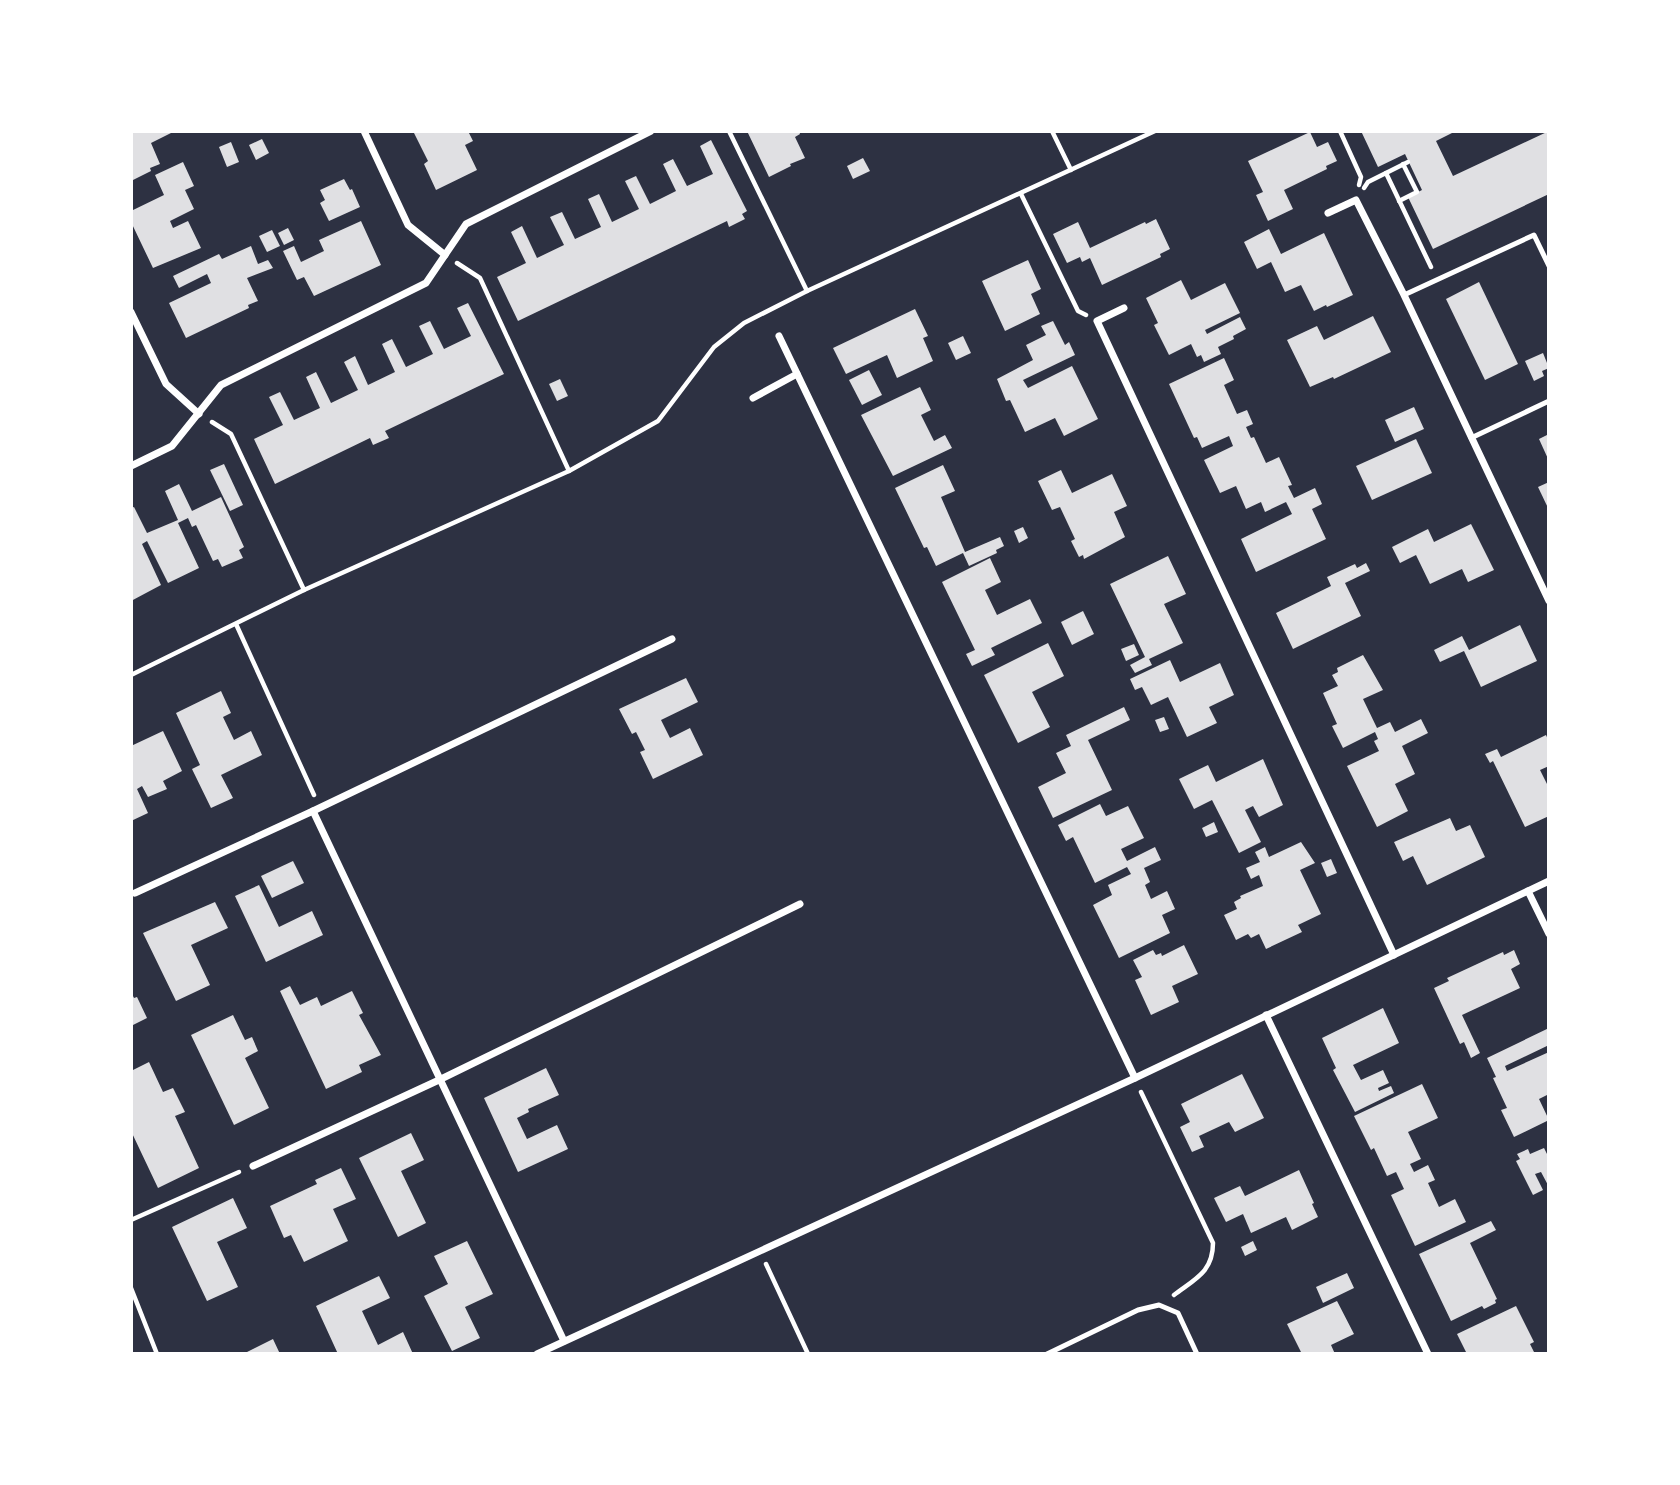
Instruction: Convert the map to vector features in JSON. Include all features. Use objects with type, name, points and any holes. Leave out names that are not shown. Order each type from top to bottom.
[{"type":"street","points":[[364,131],[408,225],[445,255]]},
{"type":"street","points":[[131,466],[172,446],[221,385],[426,282],[466,224],[651,131]]},
{"type":"street","points":[[1328,213],[1356,200],[1549,601]]},
{"type":"street","points":[[1124,308],[1097,321],[1394,955]]},
{"type":"street","points":[[131,312],[166,384],[199,414]]},
{"type":"street","points":[[779,336],[1135,1078]]},
{"type":"street","points":[[753,398],[797,374]]},
{"type":"street","points":[[135,893],[672,639]]},
{"type":"street","points":[[313,811],[564,1341]]},
{"type":"street","points":[[537,1354],[1135,1078],[1549,881]]},
{"type":"street","points":[[1528,891],[1549,934]]},
{"type":"street","points":[[253,1166],[439,1080],[800,904]]},
{"type":"street","points":[[1266,1015],[1427,1354]]},
{"type":"lane","points":[[1404,295],[1534,235],[1549,266]]},
{"type":"lane","points":[[1471,438],[1549,401]]},
{"type":"lane","points":[[1046,1354],[1138,1310],[1159,1305],[1178,1313],[1197,1354]]},
{"type":"path","points":[[729,131],[807,290]]},
{"type":"path","points":[[1052,131],[1072,170]]},
{"type":"path","points":[[131,675],[304,590],[569,471],[658,421],[714,346],[744,323],[807,290],[1155,131]]},
{"type":"path","points":[[1339,131],[1361,177],[1356,200]]},
{"type":"path","points":[[1356,200],[1368,182],[1406,163],[1416,192],[1399,201]]},
{"type":"path","points":[[1386,173],[1437,280]]},
{"type":"path","points":[[1021,194],[1078,311],[1097,321]]},
{"type":"path","points":[[445,255],[480,278],[569,471]]},
{"type":"path","points":[[199,414],[231,434],[304,590]]},
{"type":"path","points":[[236,624],[314,794],[313,811]]},
{"type":"path","points":[[1135,1078],[1213,1243],[1213,1259],[1200,1276],[1159,1305]]},
{"type":"path","points":[[131,1220],[253,1166]]},
{"type":"path","points":[[760,1251],[808,1354]]},
{"type":"path","points":[[131,1288],[157,1354]]},
{"type":"building","points":[[131,131],[175,131],[151,143],[160,164],[131,181]]},
{"type":"building","points":[[413,131],[468,131],[473,141],[465,145],[477,170],[436,190],[424,164],[428,161]]},
{"type":"building","points":[[747,131],[799,131],[800,134],[795,137],[805,158],[769,177]]},
{"type":"building","points":[[1361,131],[1456,131],[1436,141],[1453,176],[1549,131],[1549,194],[1433,249],[1408,197],[1422,190],[1405,154],[1378,167]]},
{"type":"building","points":[[1310,132],[1317,147],[1328,142],[1337,161],[1326,166],[1327,169],[1284,190],[1293,209],[1268,221],[1256,195],[1263,192],[1248,161]]},
{"type":"building","points":[[262,139],[269,153],[256,160],[249,145]]},
{"type":"building","points":[[711,140],[747,211],[742,214],[745,219],[729,227],[727,221],[518,321],[497,277],[526,263],[511,232],[522,226],[537,258],[564,245],[550,217],[562,212],[575,239],[601,227],[588,199],[599,194],[612,222],[639,209],[625,181],[636,176],[650,204],[676,191],[663,164],[673,159],[687,186],[713,174],[700,146]]},
{"type":"building","points":[[231,142],[239,162],[227,167],[219,147]]},
{"type":"building","points":[[863,158],[870,171],[853,179],[847,166]]},
{"type":"building","points":[[183,162],[194,186],[185,190],[194,209],[170,221],[173,228],[188,221],[201,248],[153,268],[131,222],[131,211],[164,195],[155,175]]},
{"type":"building","points":[[344,179],[360,207],[329,221],[320,203],[325,200],[320,190]]},
{"type":"building","points":[[1156,219],[1170,249],[1160,254],[1161,257],[1102,285],[1090,258],[1082,262],[1080,257],[1067,263],[1053,234],[1078,222],[1090,248]]},
{"type":"building","points":[[361,221],[381,265],[314,296],[304,277],[297,280],[283,251],[294,246],[301,262],[324,251],[319,240]]},
{"type":"building","points":[[288,228],[294,240],[284,245],[278,233]]},
{"type":"building","points":[[1269,229],[1281,254],[1324,233],[1353,295],[1314,311],[1301,285],[1285,292],[1271,262],[1257,269],[1244,242]]},
{"type":"building","points":[[272,230],[280,246],[267,252],[259,236]]},
{"type":"building","points":[[251,246],[258,264],[268,260],[273,268],[247,278],[258,301],[248,305],[249,308],[186,338],[169,303],[211,283],[207,274],[179,288],[173,276],[219,254],[222,259]]},
{"type":"building","points":[[1028,260],[1041,289],[1031,294],[1040,314],[1005,331],[982,281]]},
{"type":"building","points":[[1181,280],[1191,300],[1225,283],[1240,313],[1205,330],[1207,334],[1240,317],[1246,329],[1218,347],[1221,354],[1204,362],[1201,355],[1197,357],[1191,344],[1169,355],[1154,325],[1158,323],[1146,298]]},
{"type":"building","points":[[1479,282],[1518,364],[1485,380],[1446,299]]},
{"type":"building","points":[[468,303],[504,374],[385,431],[389,438],[373,445],[370,438],[275,484],[254,439],[283,425],[269,397],[280,392],[294,420],[320,408],[306,377],[316,372],[331,403],[358,390],[344,362],[355,356],[368,385],[395,372],[382,344],[392,339],[406,367],[433,354],[419,326],[430,321],[444,349],[471,336],[457,308]]},
{"type":"building","points":[[915,309],[928,336],[923,338],[933,361],[897,378],[887,355],[846,374],[833,348]]},
{"type":"building","points":[[1373,316],[1391,352],[1334,379],[1333,377],[1310,387],[1287,340],[1317,326],[1324,340]]},
{"type":"building","points":[[1053,321],[1065,345],[1069,342],[1075,355],[1023,380],[1028,388],[1072,366],[1098,419],[1064,436],[1055,418],[1025,432],[1010,400],[1006,401],[997,379],[1033,360],[1026,345],[1046,335],[1041,326]]},
{"type":"building","points":[[963,336],[971,353],[956,360],[948,343]]},
{"type":"building","points":[[1543,353],[1549,368],[1542,371],[1544,376],[1534,381],[1525,361]]},
{"type":"building","points":[[1224,358],[1234,380],[1224,385],[1237,414],[1247,410],[1253,424],[1246,427],[1251,438],[1254,437],[1266,463],[1279,457],[1292,485],[1288,486],[1294,498],[1315,488],[1322,504],[1312,509],[1326,539],[1256,572],[1241,539],[1292,514],[1286,502],[1265,512],[1261,502],[1246,509],[1236,486],[1220,493],[1204,460],[1233,446],[1229,436],[1202,448],[1197,437],[1194,438],[1169,384]]},
{"type":"building","points":[[869,370],[882,395],[862,405],[849,380]]},
{"type":"building","points":[[560,379],[568,396],[557,401],[549,384]]},
{"type":"building","points":[[920,387],[931,410],[921,415],[934,441],[945,435],[952,448],[893,476],[861,415]]},
{"type":"building","points":[[1414,407],[1424,429],[1395,442],[1385,420]]},
{"type":"building","points":[[1549,434],[1549,461],[1539,439]]},
{"type":"building","points":[[1416,439],[1432,473],[1372,500],[1356,466]]},
{"type":"building","points":[[224,464],[243,505],[230,511],[210,470]]},
{"type":"building","points":[[943,465],[955,491],[941,497],[965,552],[1000,537],[1004,546],[996,550],[997,553],[969,566],[963,553],[936,566],[927,547],[924,548],[895,488]]},
{"type":"building","points":[[1061,470],[1072,493],[1112,474],[1127,506],[1114,512],[1125,537],[1084,559],[1083,555],[1079,557],[1071,541],[1075,539],[1060,507],[1052,510],[1038,481]]},
{"type":"building","points":[[1549,482],[1549,510],[1538,487]]},
{"type":"building","points":[[179,484],[192,511],[221,497],[244,547],[239,550],[243,558],[222,567],[218,559],[213,561],[196,525],[192,527],[188,518],[178,523],[199,568],[168,583],[147,541],[142,544],[161,585],[131,601],[131,508],[134,507],[147,533],[178,520],[165,491]]},
{"type":"building","points":[[1471,524],[1494,570],[1468,582],[1462,569],[1430,584],[1416,555],[1400,563],[1392,547],[1428,529],[1434,542]]},
{"type":"building","points":[[1023,527],[1028,538],[1019,543],[1014,531]]},
{"type":"building","points":[[1168,556],[1186,594],[1164,604],[1183,643],[1149,659],[1152,665],[1135,673],[1130,665],[1145,657],[1110,584]]},
{"type":"building","points":[[990,558],[1001,582],[985,590],[997,615],[1030,599],[1042,623],[991,648],[995,655],[972,666],[966,654],[975,650],[942,582]]},
{"type":"building","points":[[1366,563],[1370,571],[1345,583],[1361,616],[1293,649],[1276,613],[1331,586],[1327,577],[1355,564],[1357,568]]},
{"type":"building","points":[[1083,611],[1094,634],[1072,645],[1061,622]]},
{"type":"building","points":[[1520,625],[1537,661],[1481,687],[1464,651],[1440,662],[1434,650],[1462,636],[1469,650]]},
{"type":"building","points":[[1048,643],[1064,676],[1032,692],[1050,727],[1018,743],[984,675]]},
{"type":"building","points":[[1134,644],[1139,655],[1126,661],[1121,649]]},
{"type":"building","points":[[1363,655],[1383,690],[1363,699],[1377,728],[1390,722],[1395,732],[1421,719],[1428,733],[1402,746],[1415,774],[1395,784],[1408,811],[1377,827],[1347,766],[1379,751],[1374,741],[1378,739],[1375,732],[1343,748],[1332,726],[1337,724],[1323,693],[1338,686],[1332,675],[1338,672],[1337,668]]},
{"type":"building","points":[[1170,660],[1180,682],[1220,663],[1234,695],[1209,707],[1217,723],[1187,737],[1168,697],[1151,705],[1142,687],[1135,690],[1130,679]]},
{"type":"building","points":[[686,678],[698,702],[661,720],[670,738],[690,728],[703,755],[653,779],[640,752],[645,750],[636,732],[632,734],[619,709]]},
{"type":"building","points":[[221,691],[231,713],[223,717],[234,740],[251,731],[262,755],[221,775],[233,798],[211,808],[192,769],[200,765],[176,713]]},
{"type":"building","points":[[1124,707],[1130,720],[1088,740],[1112,790],[1053,818],[1038,787],[1066,773],[1056,753],[1071,746],[1066,735]]},
{"type":"building","points":[[1164,717],[1169,729],[1160,732],[1155,720]]},
{"type":"building","points":[[163,731],[182,771],[163,781],[167,789],[148,797],[142,786],[137,789],[148,813],[131,821],[131,746]]},
{"type":"building","points":[[1546,735],[1549,742],[1549,766],[1540,770],[1549,788],[1549,816],[1525,827],[1493,761],[1490,763],[1485,754],[1497,749],[1501,757]]},
{"type":"building","points":[[1263,759],[1283,805],[1259,817],[1253,806],[1245,810],[1261,842],[1239,853],[1212,800],[1194,809],[1179,779],[1208,765],[1216,782]]},
{"type":"building","points":[[1100,804],[1106,816],[1128,806],[1144,838],[1121,849],[1127,861],[1155,847],[1161,860],[1144,868],[1150,882],[1145,885],[1151,899],[1167,891],[1175,909],[1162,915],[1170,933],[1119,958],[1093,905],[1112,895],[1108,885],[1131,874],[1127,867],[1095,883],[1073,837],[1066,841],[1058,825]]},
{"type":"building","points":[[1450,818],[1456,831],[1470,825],[1485,857],[1427,885],[1413,856],[1403,861],[1394,842]]},
{"type":"building","points":[[1214,822],[1218,832],[1206,837],[1202,828]]},
{"type":"building","points":[[1301,842],[1315,863],[1300,870],[1321,914],[1298,925],[1302,932],[1266,949],[1259,934],[1251,938],[1248,934],[1236,940],[1224,915],[1237,909],[1234,902],[1241,898],[1240,896],[1263,886],[1259,875],[1251,879],[1246,868],[1260,862],[1255,852],[1265,847],[1269,857]]},
{"type":"building","points":[[1331,859],[1337,873],[1327,877],[1321,863]]},
{"type":"building","points":[[293,861],[304,883],[272,898],[261,876]]},
{"type":"building","points":[[259,885],[279,927],[312,911],[323,935],[266,962],[235,896]]},
{"type":"building","points":[[215,902],[228,928],[191,945],[210,985],[176,1001],[143,933]]},
{"type":"building","points":[[1184,945],[1198,974],[1172,986],[1179,1002],[1151,1015],[1135,980],[1142,977],[1133,960],[1153,950],[1156,955],[1161,953],[1162,956]]},
{"type":"building","points":[[1514,950],[1520,964],[1511,969],[1520,988],[1462,1015],[1480,1053],[1471,1058],[1464,1042],[1460,1044],[1434,988],[1449,981],[1447,978],[1503,952],[1504,955]]},
{"type":"building","points":[[290,986],[300,1005],[317,997],[321,1006],[352,991],[363,1013],[359,1015],[381,1055],[359,1065],[362,1072],[326,1089],[280,991]]},
{"type":"building","points":[[131,992],[134,998],[137,997],[147,1018],[131,1026]]},
{"type":"building","points":[[1383,1008],[1399,1043],[1353,1065],[1361,1080],[1383,1070],[1389,1083],[1378,1088],[1379,1091],[1391,1086],[1394,1093],[1355,1112],[1333,1070],[1336,1068],[1322,1038]]},
{"type":"building","points":[[233,1015],[245,1040],[252,1037],[258,1051],[245,1058],[269,1108],[234,1125],[191,1035]]},
{"type":"building","points":[[1549,1028],[1549,1045],[1505,1066],[1507,1071],[1549,1052],[1549,1094],[1539,1099],[1549,1120],[1514,1137],[1501,1110],[1507,1108],[1487,1058]]},
{"type":"building","points":[[149,1062],[163,1092],[173,1088],[185,1112],[175,1116],[199,1168],[158,1188],[131,1131],[131,1071]]},
{"type":"building","points":[[546,1068],[559,1095],[528,1109],[529,1112],[517,1118],[527,1139],[557,1125],[568,1149],[518,1172],[484,1098]]},
{"type":"building","points":[[1242,1074],[1264,1118],[1235,1132],[1229,1122],[1199,1136],[1204,1147],[1192,1152],[1180,1127],[1190,1122],[1181,1104]]},
{"type":"building","points":[[1422,1084],[1438,1118],[1408,1132],[1421,1159],[1410,1164],[1414,1172],[1428,1165],[1435,1180],[1428,1183],[1439,1207],[1455,1199],[1466,1222],[1415,1246],[1391,1195],[1404,1189],[1396,1172],[1387,1176],[1374,1148],[1371,1150],[1354,1116]]},
{"type":"building","points":[[411,1133],[424,1160],[401,1171],[426,1223],[398,1237],[359,1158]]},
{"type":"building","points":[[1544,1148],[1549,1158],[1549,1187],[1541,1172],[1535,1174],[1543,1190],[1533,1195],[1516,1161],[1520,1159],[1517,1154],[1528,1149],[1530,1154]]},
{"type":"building","points":[[341,1168],[356,1199],[333,1209],[348,1241],[304,1262],[291,1235],[284,1238],[270,1206],[317,1184],[315,1180]]},
{"type":"building","points":[[1299,1170],[1318,1217],[1292,1230],[1286,1217],[1251,1233],[1243,1214],[1226,1222],[1214,1198],[1240,1186],[1245,1196]]},
{"type":"building","points":[[233,1198],[247,1228],[217,1242],[238,1287],[207,1301],[172,1227]]},
{"type":"building","points":[[1491,1221],[1496,1230],[1470,1243],[1497,1299],[1496,1303],[1484,1309],[1482,1306],[1451,1321],[1419,1254]]},
{"type":"building","points":[[467,1241],[493,1294],[465,1307],[480,1338],[452,1351],[424,1296],[448,1284],[434,1256]]},
{"type":"building","points":[[1253,1241],[1257,1250],[1245,1256],[1241,1247]]},
{"type":"building","points":[[1347,1273],[1354,1288],[1323,1303],[1316,1287]]},
{"type":"building","points":[[379,1276],[390,1298],[362,1311],[378,1345],[403,1332],[413,1354],[338,1354],[316,1306]]},
{"type":"building","points":[[1337,1301],[1354,1334],[1331,1345],[1335,1354],[1302,1354],[1287,1324]]},
{"type":"building","points":[[1516,1306],[1534,1342],[1530,1344],[1535,1354],[1467,1354],[1457,1334]]},
{"type":"building","points":[[273,1339],[280,1354],[243,1354]]}]
